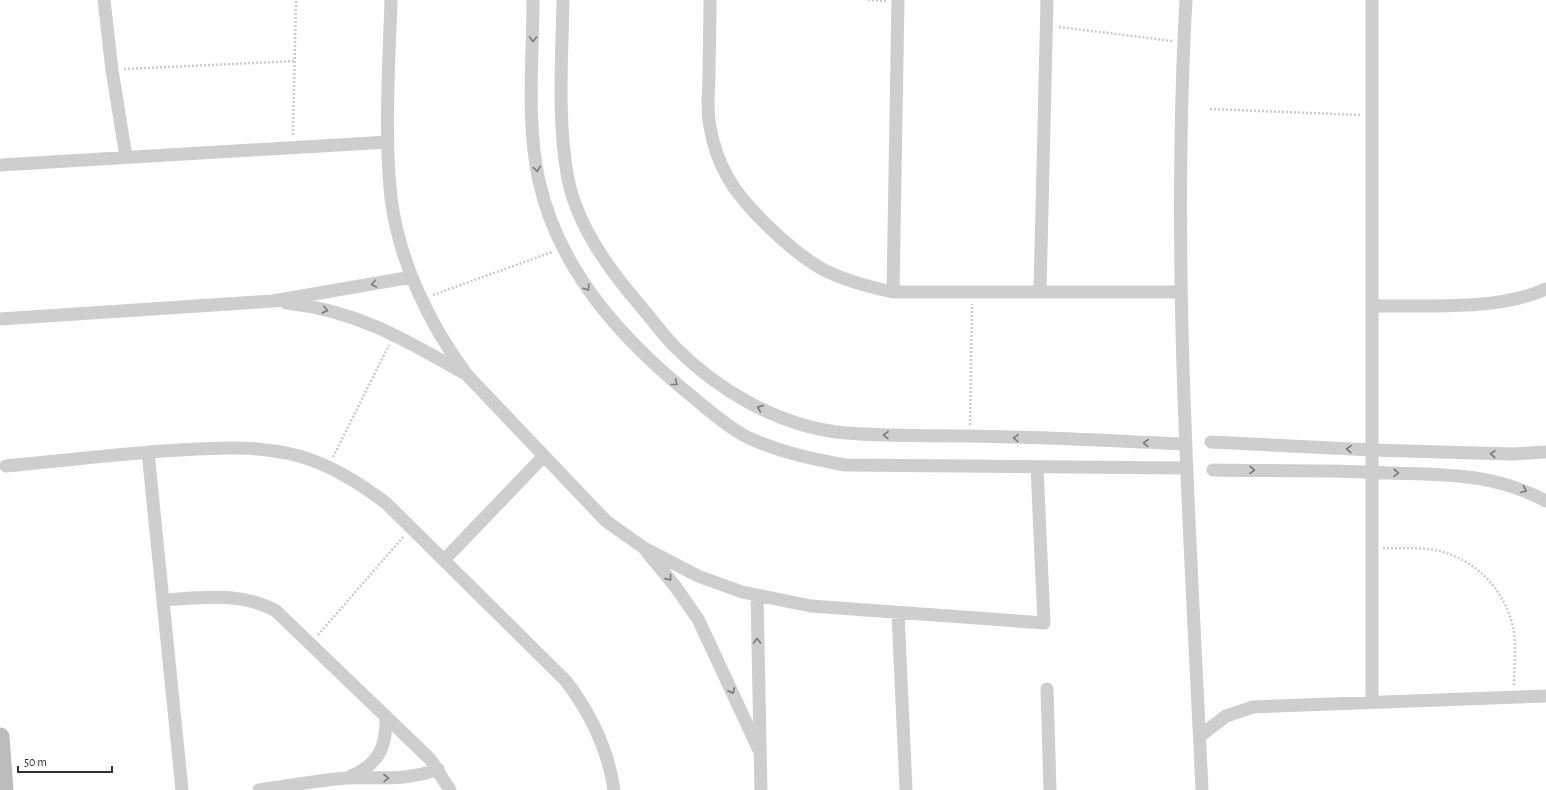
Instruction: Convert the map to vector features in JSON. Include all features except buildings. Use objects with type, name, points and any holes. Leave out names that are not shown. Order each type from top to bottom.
[{"type":"street","points":[[104,0],[112,70],[126,157]]},
{"type":"street","points":[[390,0],[388,142],[392,199],[397,227],[412,278],[421,300],[449,351],[467,375],[543,457],[606,521],[644,548],[698,576],[757,596],[811,606],[1044,623],[1038,467]]},
{"type":"street","points":[[534,0],[532,128],[534,154],[546,207],[563,248],[596,301],[642,353],[722,420],[748,437],[776,449],[810,459],[845,465],[1186,468]]},
{"type":"street","points":[[563,0],[563,140],[569,181],[582,220],[602,256],[626,290],[676,348],[720,385],[756,406],[794,422],[834,431],[875,435],[970,436],[1185,444]]},
{"type":"street","points":[[710,0],[709,125],[716,152],[727,177],[744,199],[783,241],[823,269],[846,280],[893,292],[1181,292]]},
{"type":"street","points":[[1040,292],[1047,0]]},
{"type":"street","points":[[1186,0],[1180,193],[1181,292],[1186,468],[1202,790]]},
{"type":"street","points":[[1372,0],[1372,702]]},
{"type":"street","points":[[893,292],[898,1]]},
{"type":"street","points":[[0,165],[388,142]]},
{"type":"street","points":[[0,319],[273,302],[412,278]]},
{"type":"street","points":[[1372,306],[1507,301],[1534,294],[1546,289]]},
{"type":"street","points":[[273,302],[328,310],[370,324],[394,334],[467,375]]},
{"type":"street","points":[[1211,442],[1372,450],[1511,454],[1546,452]]},
{"type":"street","points":[[6,466],[148,452],[206,448],[268,450],[299,456],[328,467],[359,483],[386,504],[566,681],[591,717],[600,736],[607,756],[614,790]]},
{"type":"street","points":[[148,452],[182,790]]},
{"type":"street","points":[[444,560],[543,457]]},
{"type":"street","points":[[1213,470],[1372,472],[1473,476],[1500,481],[1526,490],[1546,501]]},
{"type":"street","points":[[644,548],[675,586],[698,619],[759,750]]},
{"type":"street","points":[[757,596],[761,790]]},
{"type":"street","points":[[163,600],[227,598],[252,600],[276,611],[430,759],[438,769],[450,790]]},
{"type":"street","points":[[898,613],[906,790]]},
{"type":"street","points":[[1046,689],[1050,790]]},
{"type":"street","points":[[1200,736],[1226,716],[1253,707],[1514,696],[1546,696]]},
{"type":"street","points":[[347,778],[362,772],[374,761],[383,748],[386,738],[386,716]]},
{"type":"street","points":[[0,737],[4,790]]},
{"type":"street","points":[[259,790],[347,778],[407,778],[438,769]]},
{"type":"path","points":[[293,148],[296,0]]},
{"type":"path","points":[[868,0],[898,1]]},
{"type":"path","points":[[1046,26],[1184,42]]},
{"type":"path","points":[[112,70],[295,61]]},
{"type":"path","points":[[1210,109],[1372,115]]},
{"type":"path","points":[[421,300],[563,248]]},
{"type":"path","points":[[970,436],[972,292]]},
{"type":"path","points":[[328,467],[394,334]]},
{"type":"path","points":[[311,643],[410,528]]},
{"type":"path","points":[[1372,548],[1433,550],[1458,558],[1470,564],[1486,576],[1508,609],[1513,628],[1514,696]]}]
